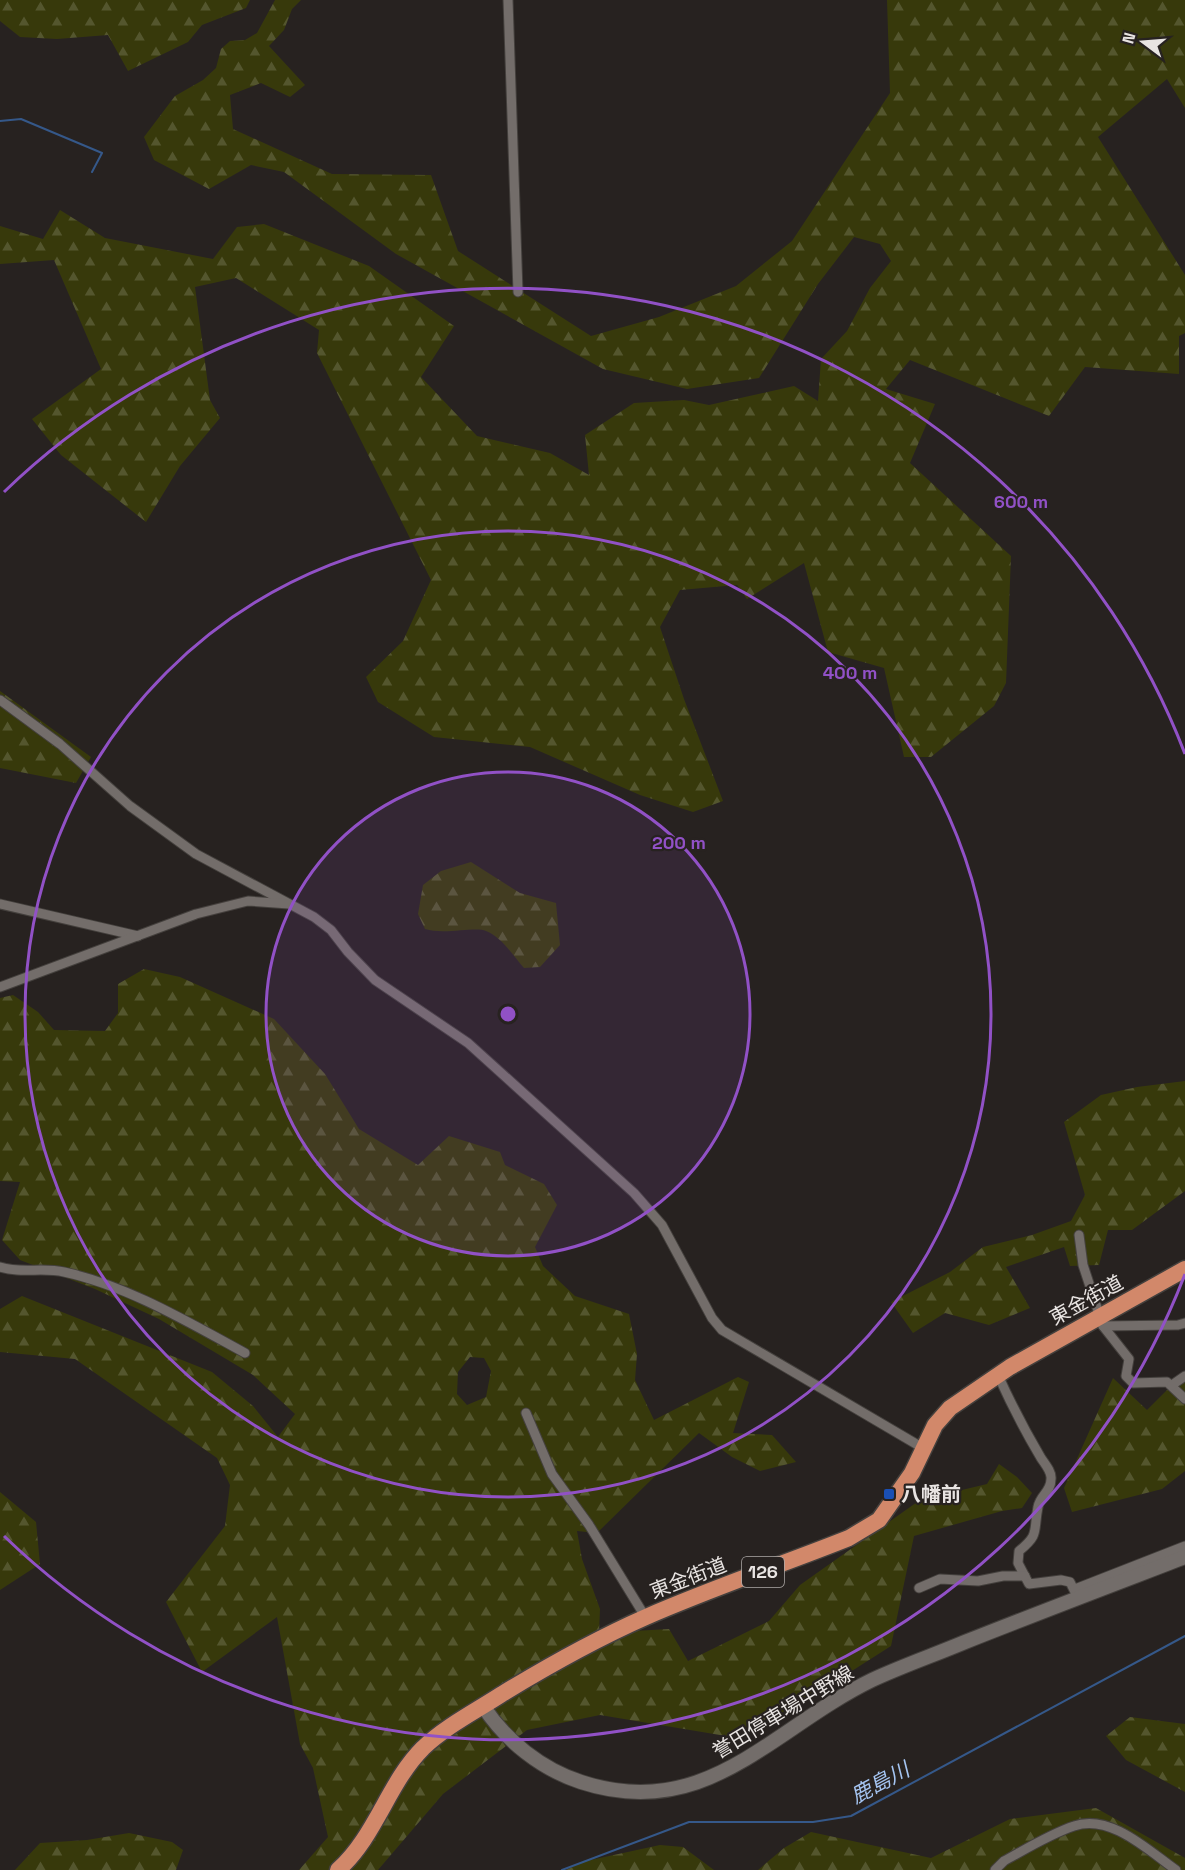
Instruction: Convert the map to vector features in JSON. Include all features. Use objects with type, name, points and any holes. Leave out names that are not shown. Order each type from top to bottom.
[{"type":"highway","name":"東金街道","points":[[338,1870],[353,1857],[405,1771],[423,1748],[483,1706],[545,1668],[646,1617],[849,1538],[879,1520],[901,1490],[935,1425],[950,1408],[998,1375],[1102,1320],[1185,1269]]},
{"type":"main road","name":"誉田停車場中野線","points":[[483,1706],[497,1726],[530,1757],[570,1779],[604,1790],[637,1793],[674,1791],[710,1779],[768,1746],[816,1711],[873,1680],[1077,1593],[1185,1557]]},
{"type":"street","points":[[508,0],[518,292]]},
{"type":"street","points":[[0,700],[60,744],[130,806],[196,854],[214,866],[294,904],[331,930],[375,980],[468,1043],[634,1193],[662,1225],[712,1318],[723,1330],[923,1448]]},
{"type":"street","points":[[0,987],[196,914],[248,901],[294,904]]},
{"type":"street","points":[[0,904],[138,936]]},
{"type":"street","points":[[1079,1235],[1083,1265],[1102,1320],[1129,1359],[1125,1372],[1129,1380],[1139,1384],[1159,1381],[1172,1385],[1185,1399]]},
{"type":"street","points":[[0,1267],[13,1271],[63,1272],[104,1283],[164,1310],[245,1353]]},
{"type":"street","points":[[1102,1320],[1185,1323]]},
{"type":"street","points":[[998,1375],[1018,1418],[1052,1476],[1050,1490],[1040,1498],[1037,1532],[1032,1540],[1018,1551],[1018,1563],[1029,1584],[1061,1580],[1070,1582],[1077,1593],[1185,1546]]},
{"type":"street","points":[[1172,1385],[1185,1376]]},
{"type":"street","points":[[526,1413],[552,1474],[589,1525],[646,1617]]},
{"type":"street","points":[[919,1588],[940,1579],[978,1581],[1003,1576],[1025,1576]]},
{"type":"street","points":[[995,1870],[1004,1861],[1075,1825],[1096,1824],[1120,1832],[1176,1870]]},
{"type":"green space","points":[[0,0],[250,0],[246,8],[202,25],[188,42],[128,71],[108,35],[57,39],[20,37],[0,21]]},
{"type":"green space","points":[[275,0],[301,0],[292,9],[284,30],[269,46],[305,85],[290,97],[261,83],[230,95],[233,129],[332,174],[431,175],[458,251],[591,336],[659,317],[736,286],[792,241],[890,93],[887,0],[1185,0],[1185,108],[1167,79],[1098,137],[1185,275],[1185,333],[1179,336],[1179,374],[1085,367],[1049,416],[910,360],[886,389],[935,404],[910,463],[1011,556],[1006,683],[994,706],[931,757],[904,757],[884,668],[828,652],[804,563],[747,599],[737,585],[680,590],[660,627],[684,699],[723,801],[693,812],[640,795],[530,747],[434,737],[378,702],[366,677],[403,641],[431,580],[317,353],[319,330],[236,278],[195,287],[210,400],[220,418],[180,466],[146,522],[61,455],[32,419],[101,369],[54,260],[0,264],[0,226],[43,239],[60,210],[105,238],[213,259],[237,227],[264,224],[369,266],[454,326],[421,377],[477,436],[550,453],[589,475],[585,435],[634,403],[684,400],[709,405],[794,386],[818,401],[821,359],[847,331],[870,288],[891,261],[880,244],[854,237],[818,284],[759,378],[687,389],[603,369],[396,254],[284,172],[251,165],[209,189],[154,160],[144,137],[175,96],[203,80],[216,68],[221,49],[230,41],[245,40],[257,33]]},
{"type":"green space","points":[[0,691],[91,757],[76,783],[0,768]]},
{"type":"green space","points":[[471,862],[520,893],[556,903],[560,945],[540,967],[524,968],[502,942],[486,931],[425,929],[418,914],[423,885],[441,871]]},
{"type":"green space","points":[[144,969],[180,977],[274,1019],[325,1074],[359,1129],[418,1165],[449,1136],[500,1152],[505,1165],[544,1184],[557,1205],[535,1247],[543,1266],[575,1296],[629,1314],[637,1354],[635,1380],[654,1420],[738,1377],[749,1382],[733,1433],[772,1435],[796,1462],[760,1471],[732,1457],[699,1433],[597,1533],[577,1531],[582,1559],[600,1609],[599,1633],[669,1629],[688,1661],[769,1621],[800,1585],[920,1500],[987,1484],[999,1464],[1017,1477],[1032,1493],[1022,1508],[1002,1511],[914,1536],[891,1646],[797,1706],[726,1736],[600,1715],[527,1730],[443,1794],[378,1870],[299,1870],[328,1837],[313,1768],[300,1744],[277,1617],[202,1672],[166,1602],[225,1526],[230,1485],[217,1458],[75,1359],[0,1352],[0,1309],[22,1296],[212,1372],[253,1406],[278,1437],[295,1414],[253,1375],[159,1319],[95,1289],[20,1260],[2,1240],[20,1182],[0,1181],[0,998],[13,995],[38,1012],[54,1030],[105,1031],[118,1013],[118,984]],"holes":[[[470,1357],[484,1358],[491,1371],[486,1397],[467,1405],[457,1394],[458,1372]]]},
{"type":"green space","points":[[1185,1081],[1185,1191],[1132,1230],[1108,1230],[1099,1265],[1070,1266],[1064,1247],[1006,1267],[1030,1308],[989,1325],[945,1313],[913,1333],[891,1302],[950,1272],[983,1247],[1032,1235],[1071,1221],[1085,1195],[1064,1122],[1101,1095],[1137,1087]]},
{"type":"green space","points":[[1185,1377],[1185,1471],[1162,1489],[1072,1512],[1064,1488],[1113,1378],[1147,1410],[1176,1381]]},
{"type":"green space","points":[[0,1492],[36,1522],[40,1564],[0,1590]]},
{"type":"green space","points":[[1130,1717],[1185,1724],[1185,1792],[1126,1760],[1106,1736]]},
{"type":"green space","points":[[1096,1808],[1185,1858],[1185,1870],[758,1870],[784,1848],[811,1832],[931,1858],[1010,1819]]},
{"type":"green space","points":[[129,1833],[172,1842],[183,1850],[176,1870],[15,1870],[40,1843],[87,1840]]},
{"type":"green space","points":[[660,1845],[683,1847],[714,1870],[566,1870],[586,1861]]},
{"type":"waterway","points":[[0,121],[21,119],[102,153],[92,172]]},
{"type":"waterway","name":"鹿島川","points":[[562,1870],[689,1822],[813,1822],[851,1816],[1185,1636]]},
{"type":"place","name":"八幡前","points":[[889,1494]]}]
